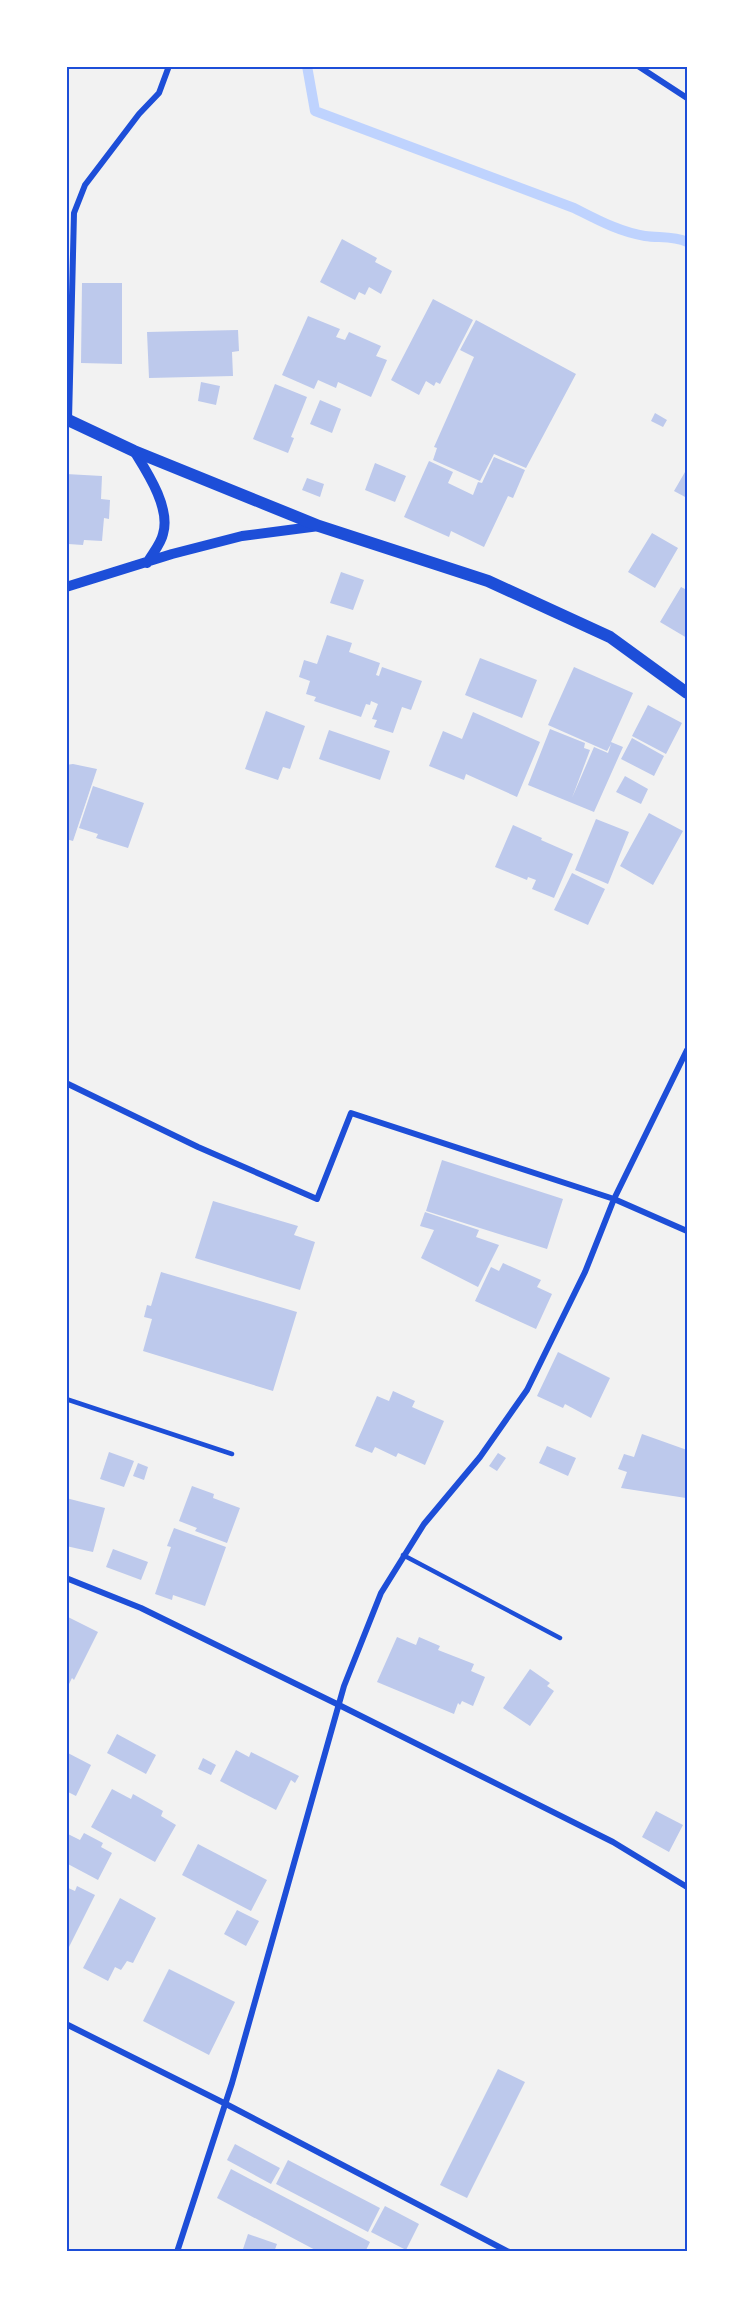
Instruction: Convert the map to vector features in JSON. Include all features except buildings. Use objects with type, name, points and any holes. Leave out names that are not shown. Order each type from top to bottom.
[{"type":"main road","points":[[68,420],[134,451],[320,525],[488,581],[610,638],[687,693]]},
{"type":"street","points":[[68,420],[74,213],[85,185],[139,114],[159,93],[169,66]]},
{"type":"street","points":[[638,66],[687,98]]},
{"type":"street","points":[[134,451],[154,483],[164,514],[164,534],[147,563]]},
{"type":"street","points":[[66,587],[172,554],[242,536],[320,525]]},
{"type":"street","points":[[177,2252],[226,2104],[339,1705],[381,1593],[424,1524],[480,1457],[527,1390],[585,1272],[614,1199],[687,1050]]},
{"type":"street","points":[[66,1083],[198,1147],[317,1199],[351,1113],[614,1199],[687,1231]]},
{"type":"street","points":[[66,1578],[141,1608],[339,1705],[612,1842],[687,1887]]},
{"type":"street","points":[[66,2024],[226,2104],[509,2252]]},
{"type":"lane","points":[[66,1400],[232,1454]]},
{"type":"lane","points":[[403,1555],[560,1638]]},
{"type":"waterway","points":[[307,66],[315,111],[574,208],[617,228],[635,234],[687,242]]}]
